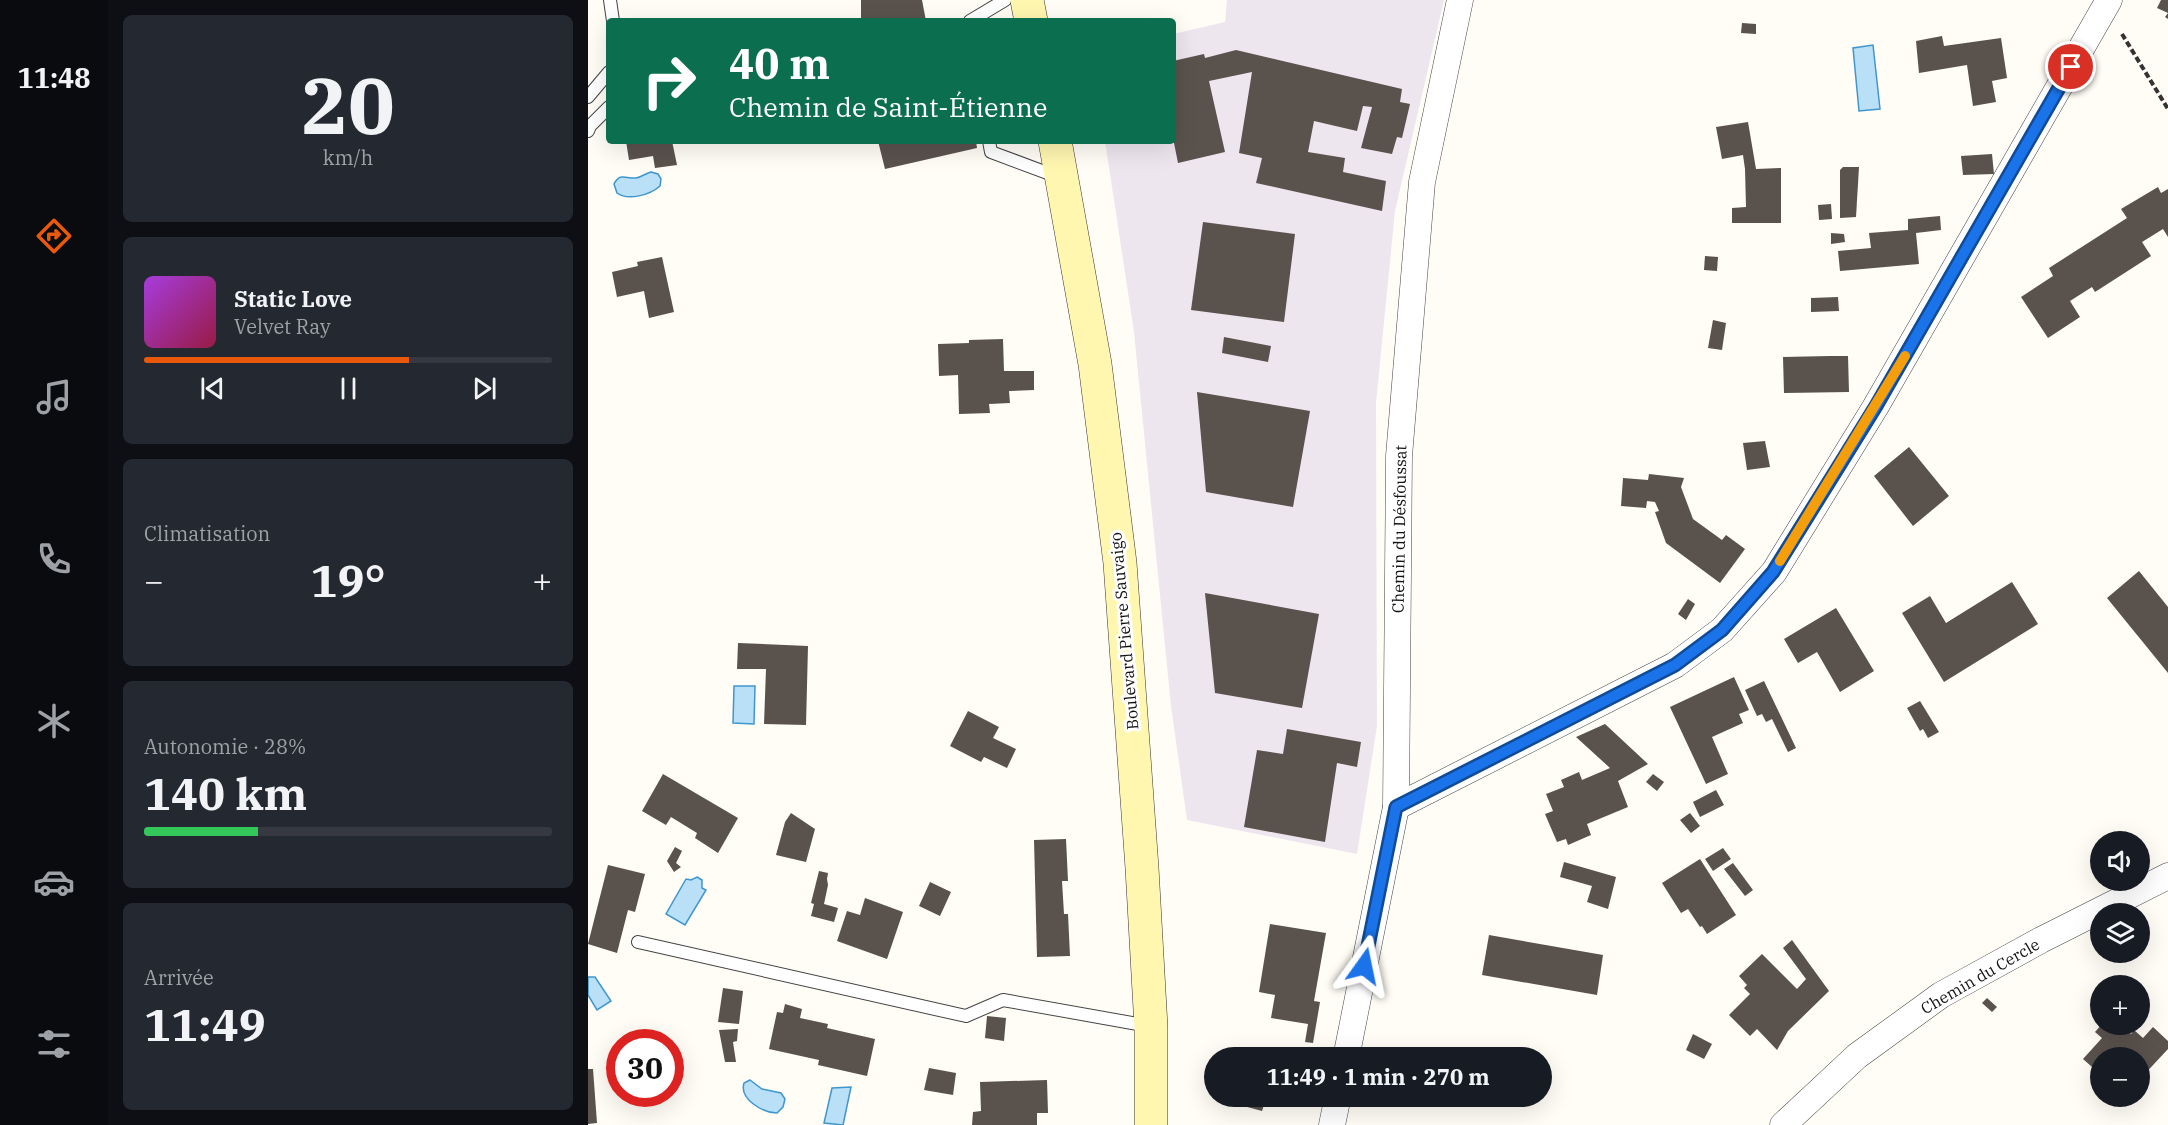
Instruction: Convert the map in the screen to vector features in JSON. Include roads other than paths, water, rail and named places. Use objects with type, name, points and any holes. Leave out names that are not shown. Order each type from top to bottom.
[{"type":"main road","points":[[1027,0],[1030,18]]},
{"type":"main road","name":"Boulevard Pierre Sauvaigo","points":[[1056,144],[1095,364],[1120,563],[1142,868],[1150,1027],[1150,1125]]},
{"type":"street","name":"Chemin du Désfoussat","points":[[1348,1047],[1396,807],[1399,456],[1422,182],[1460,0]]},
{"type":"street","points":[[1396,807],[1675,665],[1722,630],[1773,572],[1870,416],[2107,4]]},
{"type":"street","name":"Chemin du Cercle","points":[[1783,1125],[1857,1056],[1941,994],[2168,876]]},
{"type":"street","points":[[1332,1125],[1336,1107]]},
{"type":"lane","points":[[610,0],[613,18]]},
{"type":"lane","points":[[975,18],[1005,0]]},
{"type":"lane","points":[[588,98],[606,76]]},
{"type":"lane","points":[[588,131],[606,110]]},
{"type":"lane","points":[[990,144],[991,152],[1062,179]]},
{"type":"lane","points":[[638,942],[966,1016],[1004,1000],[1150,1027]]},
{"type":"water","points":[[1873,45],[1880,109],[1859,111],[1853,48]]},
{"type":"water","points":[[651,172],[658,174],[661,179],[660,186],[656,189],[633,197],[617,193],[614,184],[619,178],[636,178]]},
{"type":"water","points":[[734,686],[755,686],[754,724],[733,723]]},
{"type":"water","points":[[697,877],[702,880],[702,888],[706,890],[685,925],[666,914],[686,879],[691,880]]},
{"type":"water","points":[[588,977],[595,977],[611,1001],[597,1010],[588,995]]},
{"type":"water","points":[[750,1080],[762,1089],[781,1093],[785,1099],[783,1107],[777,1113],[765,1111],[749,1100],[743,1089],[744,1083]]},
{"type":"water","points":[[851,1087],[843,1125],[824,1123],[832,1088]]}]
